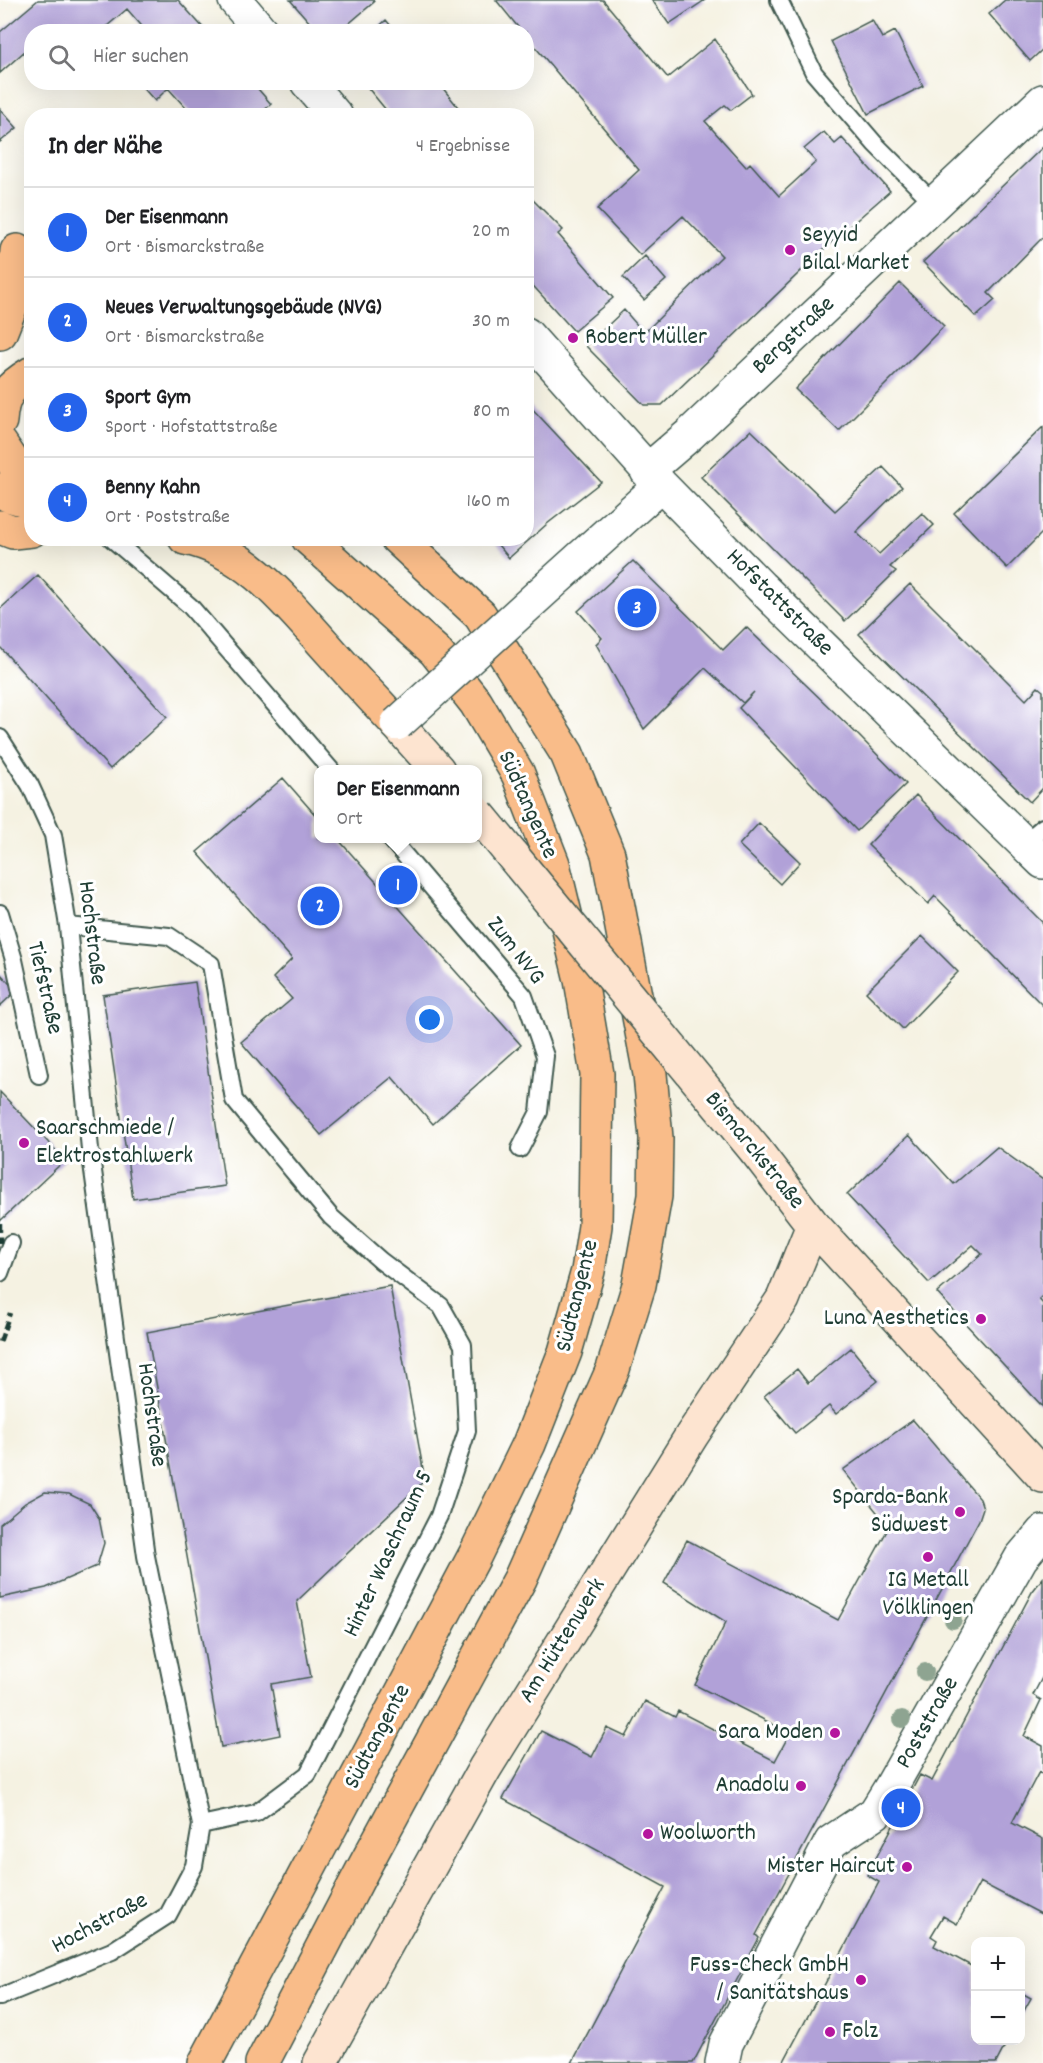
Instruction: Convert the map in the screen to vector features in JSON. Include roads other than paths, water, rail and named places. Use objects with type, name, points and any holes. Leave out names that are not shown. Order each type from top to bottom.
[{"type":"main road","points":[[11,312],[16,250]]},
{"type":"main road","points":[[0,421],[1,408],[11,386],[24,379]]},
{"type":"main road","points":[[0,443],[24,478]]},
{"type":"main road","points":[[0,490],[24,500]]},
{"type":"main road","points":[[0,527],[13,532],[24,531]]},
{"type":"main road","points":[[207,546],[221,551],[250,569],[289,605],[434,765]]},
{"type":"main road","name":"Südtangente","points":[[205,2063],[469,1566],[529,1444],[566,1352],[588,1271],[595,1226],[597,1074],[581,980],[554,864],[518,774],[476,703],[435,651],[317,546]]},
{"type":"main road","name":"Südtangente","points":[[262,2063],[363,1869],[520,1579],[613,1369],[639,1285],[655,1197],[656,1138],[650,1074],[608,854],[567,754],[480,615],[406,546]]},
{"type":"main road","name":"Bismarckstraße","points":[[482,820],[756,1152],[813,1225],[1043,1476]]},
{"type":"main road","name":"Am Hüttenwerk","points":[[320,2063],[485,1768],[692,1435],[783,1299],[813,1225]]},
{"type":"street","points":[[235,0],[255,24]]},
{"type":"street","points":[[314,90],[329,108]]},
{"type":"street","name":"Bergstraße","points":[[397,724],[550,585],[654,478],[689,435],[1043,101]]},
{"type":"street","name":"Hofstattstraße","points":[[534,343],[654,478],[761,587],[1037,844]]},
{"type":"street","name":"Poststraße","points":[[722,2063],[726,2044],[831,1842],[875,1813],[1021,1558],[1043,1532]]},
{"type":"lane","points":[[779,0],[814,73],[875,144],[935,204]]},
{"type":"lane","points":[[120,546],[190,606],[327,765]]},
{"type":"lane","name":"Hochstraße","points":[[0,738],[30,785],[53,835],[68,926],[90,1149],[146,1556],[201,1825],[194,1866],[168,1915],[112,1951],[0,1997]]},
{"type":"lane","name":"Zum NVG","points":[[394,843],[524,996],[545,1056],[538,1112],[520,1149]]},
{"type":"lane","name":"Tiefstraße","points":[[0,913],[15,960],[39,1075]]},
{"type":"lane","name":"Hinter Waschraum 5","points":[[68,926],[169,936],[211,964],[234,1100],[332,1217],[381,1261],[441,1305],[464,1346],[467,1431],[439,1516],[308,1774],[256,1813],[201,1825]]},
{"type":"lane","points":[[0,1273],[11,1243]]},
{"type":"railway","points":[[0,1223],[0,1243]]},
{"type":"railway","points":[[0,1342],[10,1313]]},
{"type":"place","name":"Seyyid Bilal Market","points":[[790,250]]},
{"type":"place","name":"Robert Müller","points":[[573,338]]},
{"type":"place","name":"Sport Gym","points":[[637,608]]},
{"type":"place","name":"Der Eisenmann","points":[[398,885]]},
{"type":"place","name":"Neues Verwaltungsgebäude (NVG)","points":[[320,906]]},
{"type":"place","name":"Saarschmiede / Elektrostahlwerk","points":[[24,1143]]},
{"type":"place","name":"Luna Aesthetics","points":[[981,1319]]},
{"type":"place","name":"Sparda-Bank Südwest","points":[[960,1512]]},
{"type":"place","name":"IG Metall Völklingen","points":[[928,1557]]},
{"type":"place","name":"Sara Moden","points":[[835,1733]]},
{"type":"place","name":"Anadolu","points":[[801,1786]]},
{"type":"place","name":"Benny Kahn","points":[[901,1808]]},
{"type":"place","name":"Woolworth","points":[[648,1834]]},
{"type":"place","name":"Mister Haircut","points":[[907,1867]]},
{"type":"place","name":"Fuss-Check GmbH / Sanitätshaus","points":[[861,1980]]},
{"type":"place","name":"Folz","points":[[830,2032]]}]
